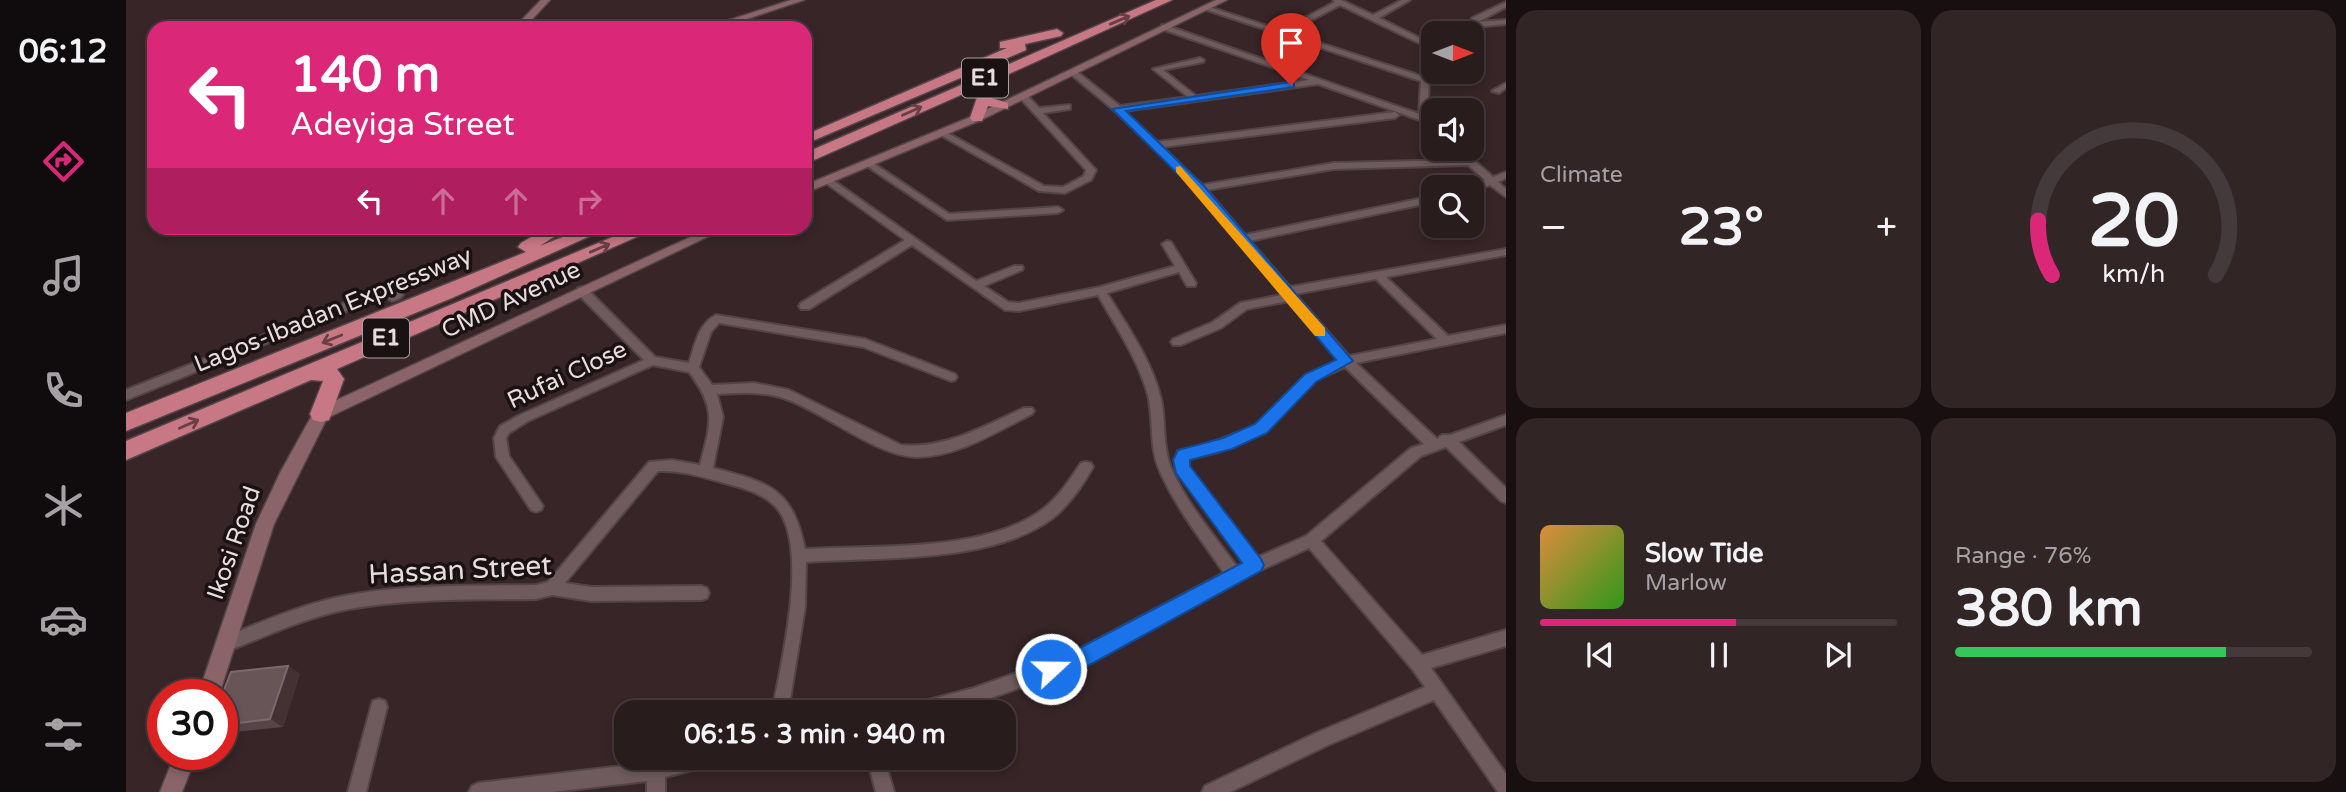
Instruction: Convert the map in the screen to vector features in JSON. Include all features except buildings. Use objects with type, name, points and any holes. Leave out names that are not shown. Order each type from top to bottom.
[{"type":"highway","name":"E1","points":[[812,137],[1136,0]]},
{"type":"highway","name":"E1","points":[[812,156],[1166,0]]},
{"type":"highway","points":[[812,128],[861,104],[1001,47],[1060,32],[1079,37]]},
{"type":"highway","points":[[977,118],[990,81],[1000,72]]},
{"type":"highway","points":[[983,100],[1003,106]]},
{"type":"highway","points":[[866,114],[887,115],[887,120],[875,128]]},
{"type":"highway","points":[[362,327],[385,307],[391,293],[445,294],[546,235]]},
{"type":"highway","name":"Lagos-Ibadan Expressway","points":[[126,422],[445,294],[582,235]]},
{"type":"highway","name":"Lagos-Ibadan Expressway","points":[[126,451],[631,235]]},
{"type":"highway","points":[[299,375],[317,372],[331,374],[332,389],[321,414]]},
{"type":"street","points":[[526,21],[546,0]]},
{"type":"street","points":[[732,21],[800,0]]},
{"type":"street","points":[[744,21],[811,0]]},
{"type":"street","points":[[812,187],[977,118],[1223,0]]},
{"type":"street","points":[[1375,17],[1407,0]]},
{"type":"street","points":[[1299,23],[1338,1],[1421,40]]},
{"type":"street","points":[[1475,21],[1506,4]]},
{"type":"street","points":[[1206,8],[1421,79]]},
{"type":"street","points":[[1484,24],[1506,22]]},
{"type":"street","points":[[1165,27],[1421,117]]},
{"type":"street","points":[[1194,98],[1157,69],[1200,60]]},
{"type":"street","points":[[1072,72],[1118,109],[1200,188],[1346,361],[1506,497]]},
{"type":"street","points":[[1118,109],[1315,82]]},
{"type":"street","points":[[1496,91],[1506,85]]},
{"type":"street","points":[[941,133],[1042,189],[1065,190],[1088,178],[1091,170],[1023,96]]},
{"type":"street","points":[[1038,111],[1067,107]]},
{"type":"street","points":[[1156,145],[1395,115]]},
{"type":"street","points":[[1200,188],[1334,166],[1469,162],[1506,194]]},
{"type":"street","points":[[870,164],[947,216],[1058,210]]},
{"type":"street","points":[[1484,186],[1506,175]]},
{"type":"street","points":[[828,181],[978,284],[997,302],[1019,307],[1101,290],[1182,268]]},
{"type":"street","points":[[1243,239],[1421,202]]},
{"type":"street","name":"CMD Avenue","points":[[321,414],[705,235]]},
{"type":"street","points":[[805,306],[913,240]]},
{"type":"street","points":[[1167,244],[1191,282]]},
{"type":"street","points":[[1177,342],[1217,325],[1244,306],[1287,294],[1506,252]]},
{"type":"street","points":[[978,284],[1018,268]]},
{"type":"street","points":[[1380,277],[1444,339]]},
{"type":"street","points":[[1101,290],[1145,370],[1160,418],[1156,439],[1165,469],[1234,575]]},
{"type":"street","points":[[582,291],[652,361],[693,368],[712,390],[718,417],[705,472]]},
{"type":"street","points":[[126,396],[391,293]]},
{"type":"street","points":[[693,368],[706,330],[716,319],[865,343],[951,377]]},
{"type":"street","points":[[1255,565],[1189,479],[1182,468],[1181,460],[1184,455],[1222,445],[1261,429],[1310,378],[1346,361],[1444,339],[1506,329]]},
{"type":"street","name":"Rufai Close","points":[[537,506],[503,457],[500,438],[504,430],[524,418],[652,361]]},
{"type":"street","points":[[712,390],[754,388],[789,395],[899,450],[918,454],[964,440],[1028,411]]},
{"type":"street","name":"Ikosi Road","points":[[214,679],[260,540],[286,476],[321,414]]},
{"type":"street","points":[[959,700],[1076,660],[1234,575],[1311,540],[1407,459],[1440,442],[1506,420]]},
{"type":"street","points":[[552,589],[654,466],[705,472],[750,484],[783,505],[796,529],[801,556],[782,700]]},
{"type":"street","points":[[801,556],[922,549],[974,542],[1045,515],[1086,467]]},
{"type":"street","points":[[1311,540],[1419,664],[1506,789]]},
{"type":"street","name":"Hassan Street","points":[[228,643],[290,618],[349,602],[414,595],[536,592],[552,589],[591,594],[702,593]]},
{"type":"street","points":[[1419,664],[1506,638]]},
{"type":"street","points":[[1211,792],[1322,739],[1437,690]]},
{"type":"street","points":[[357,792],[379,707]]},
{"type":"street","points":[[171,792],[180,770]]},
{"type":"street","points":[[478,792],[660,770]]},
{"type":"street","points":[[879,770],[885,792]]},
{"type":"street","points":[[656,771],[656,792]]},
{"type":"slow traffic","points":[[1180,170],[1200,188],[1320,332]]},
{"type":"route","points":[[1051,669],[1076,660],[1255,565],[1218,520],[1182,468],[1181,460],[1184,455],[1226,444],[1261,429],[1310,378],[1346,361],[1200,188],[1118,109],[1291,85]]}]
